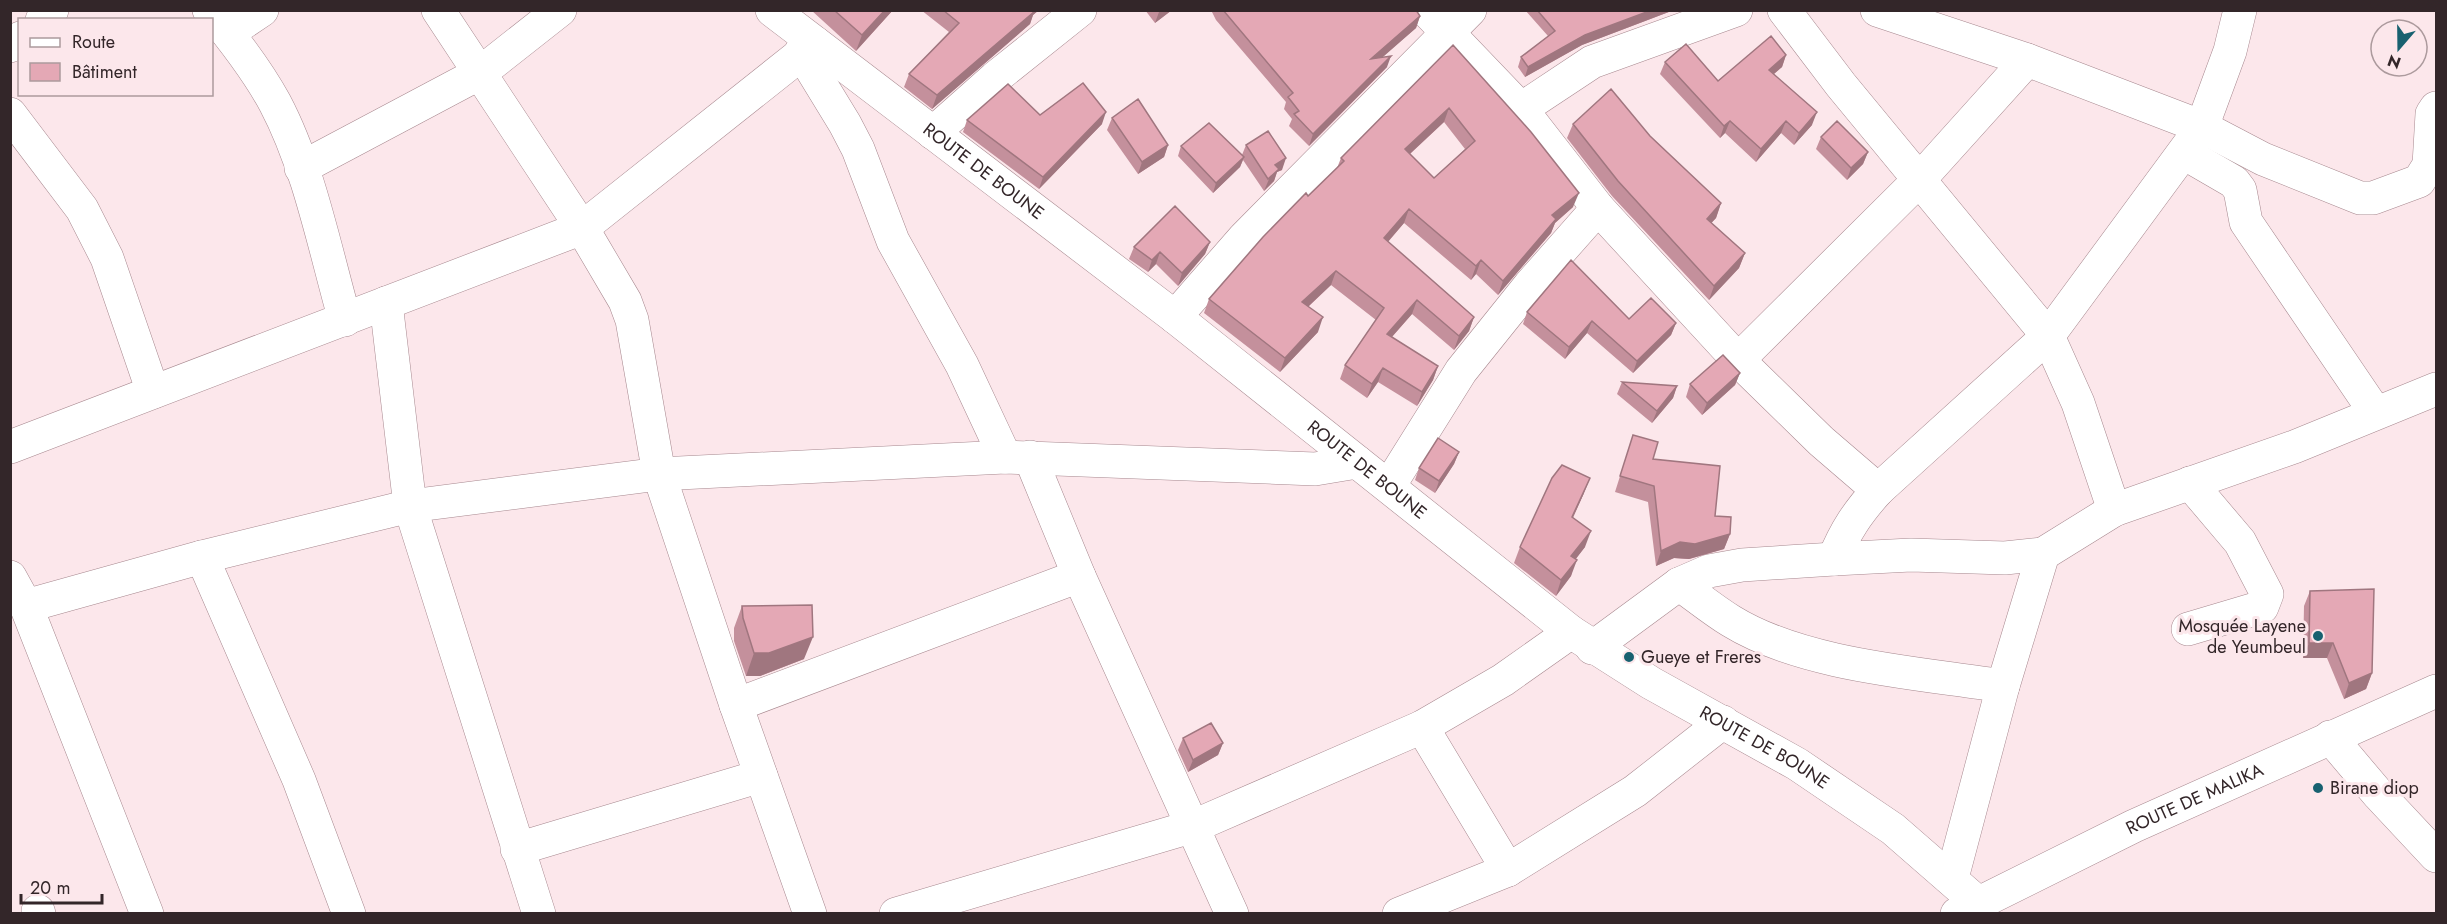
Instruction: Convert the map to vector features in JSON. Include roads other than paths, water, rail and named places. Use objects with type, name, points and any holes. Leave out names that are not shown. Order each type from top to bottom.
[{"type":"street","points":[[262,10],[219,22],[276,105],[302,168],[345,320]]},
{"type":"street","points":[[438,10],[582,228],[625,302],[632,320],[659,474],[736,705],[810,914]]},
{"type":"street","points":[[302,168],[480,74],[560,10]]},
{"type":"street","points":[[1175,317],[1437,22],[1470,10]]},
{"type":"street","points":[[1521,110],[1592,62],[1736,10]]},
{"type":"street","points":[[1784,10],[1919,180],[2048,336],[2078,404],[2114,510]]},
{"type":"street","points":[[1877,10],[2027,60],[2193,140],[2263,159],[2348,195],[2373,198],[2419,181],[2429,165],[2432,114],[2436,108]]},
{"type":"street","points":[[1834,559],[1843,535],[1856,515],[1878,490],[2048,336],[2164,175],[2193,140],[2230,51],[2240,10]]},
{"type":"street","name":"ROUTE DE BOUNE","points":[[775,11],[808,47],[933,133],[1175,317],[1389,486],[1513,589],[1581,640],[1797,764],[1893,829],[1952,878],[1968,908]]},
{"type":"street","points":[[933,133],[1061,16]]},
{"type":"street","points":[[1437,22],[1521,110],[1598,208],[1738,360],[1821,441],[1878,490]]},
{"type":"street","points":[[10,447],[582,228],[808,47],[854,141],[893,241],[962,365],[1018,457],[1079,576],[1232,914]]},
{"type":"street","points":[[1738,360],[1919,180],[2027,60]]},
{"type":"street","points":[[10,114],[82,209],[107,258],[153,392]]},
{"type":"street","points":[[2193,140],[2240,190],[2246,222],[2375,412]]},
{"type":"street","points":[[1389,486],[1461,371],[1530,285],[1598,208]]},
{"type":"street","points":[[386,303],[410,506],[539,914]]},
{"type":"street","points":[[896,914],[1194,826],[1422,727],[1679,584],[1709,571],[1742,566],[1911,555],[2005,558],[2043,554],[2114,510],[2294,447],[2436,389]]},
{"type":"street","points":[[147,914],[17,593],[202,557],[410,506],[659,474],[1018,457],[1315,469],[1357,462]]},
{"type":"street","points":[[2188,629],[2262,607],[2268,594],[2240,542],[2190,483]]},
{"type":"street","points":[[1952,878],[2003,686],[2043,554]]},
{"type":"street","points":[[202,557],[299,780],[349,914]]},
{"type":"street","points":[[736,705],[1079,576]]},
{"type":"street","points":[[1679,584],[1731,622],[1764,637],[1809,652],[1869,665],[2003,686]]},
{"type":"street","name":"ROUTE DE MALIKA","points":[[1968,908],[2134,826],[2436,691]]},
{"type":"street","points":[[1399,914],[1508,870],[1626,797],[1723,722]]},
{"type":"street","points":[[1422,727],[1508,870]]},
{"type":"street","points":[[2330,737],[2379,795],[2436,856]]},
{"type":"street","points":[[517,849],[761,776]]},
{"type":"place","name":"Mosquée Layene de Yeumbeul","points":[[2318,636]]},
{"type":"place","name":"Gueye et Freres","points":[[1629,657]]},
{"type":"place","name":"Birane diop","points":[[2318,788]]}]
